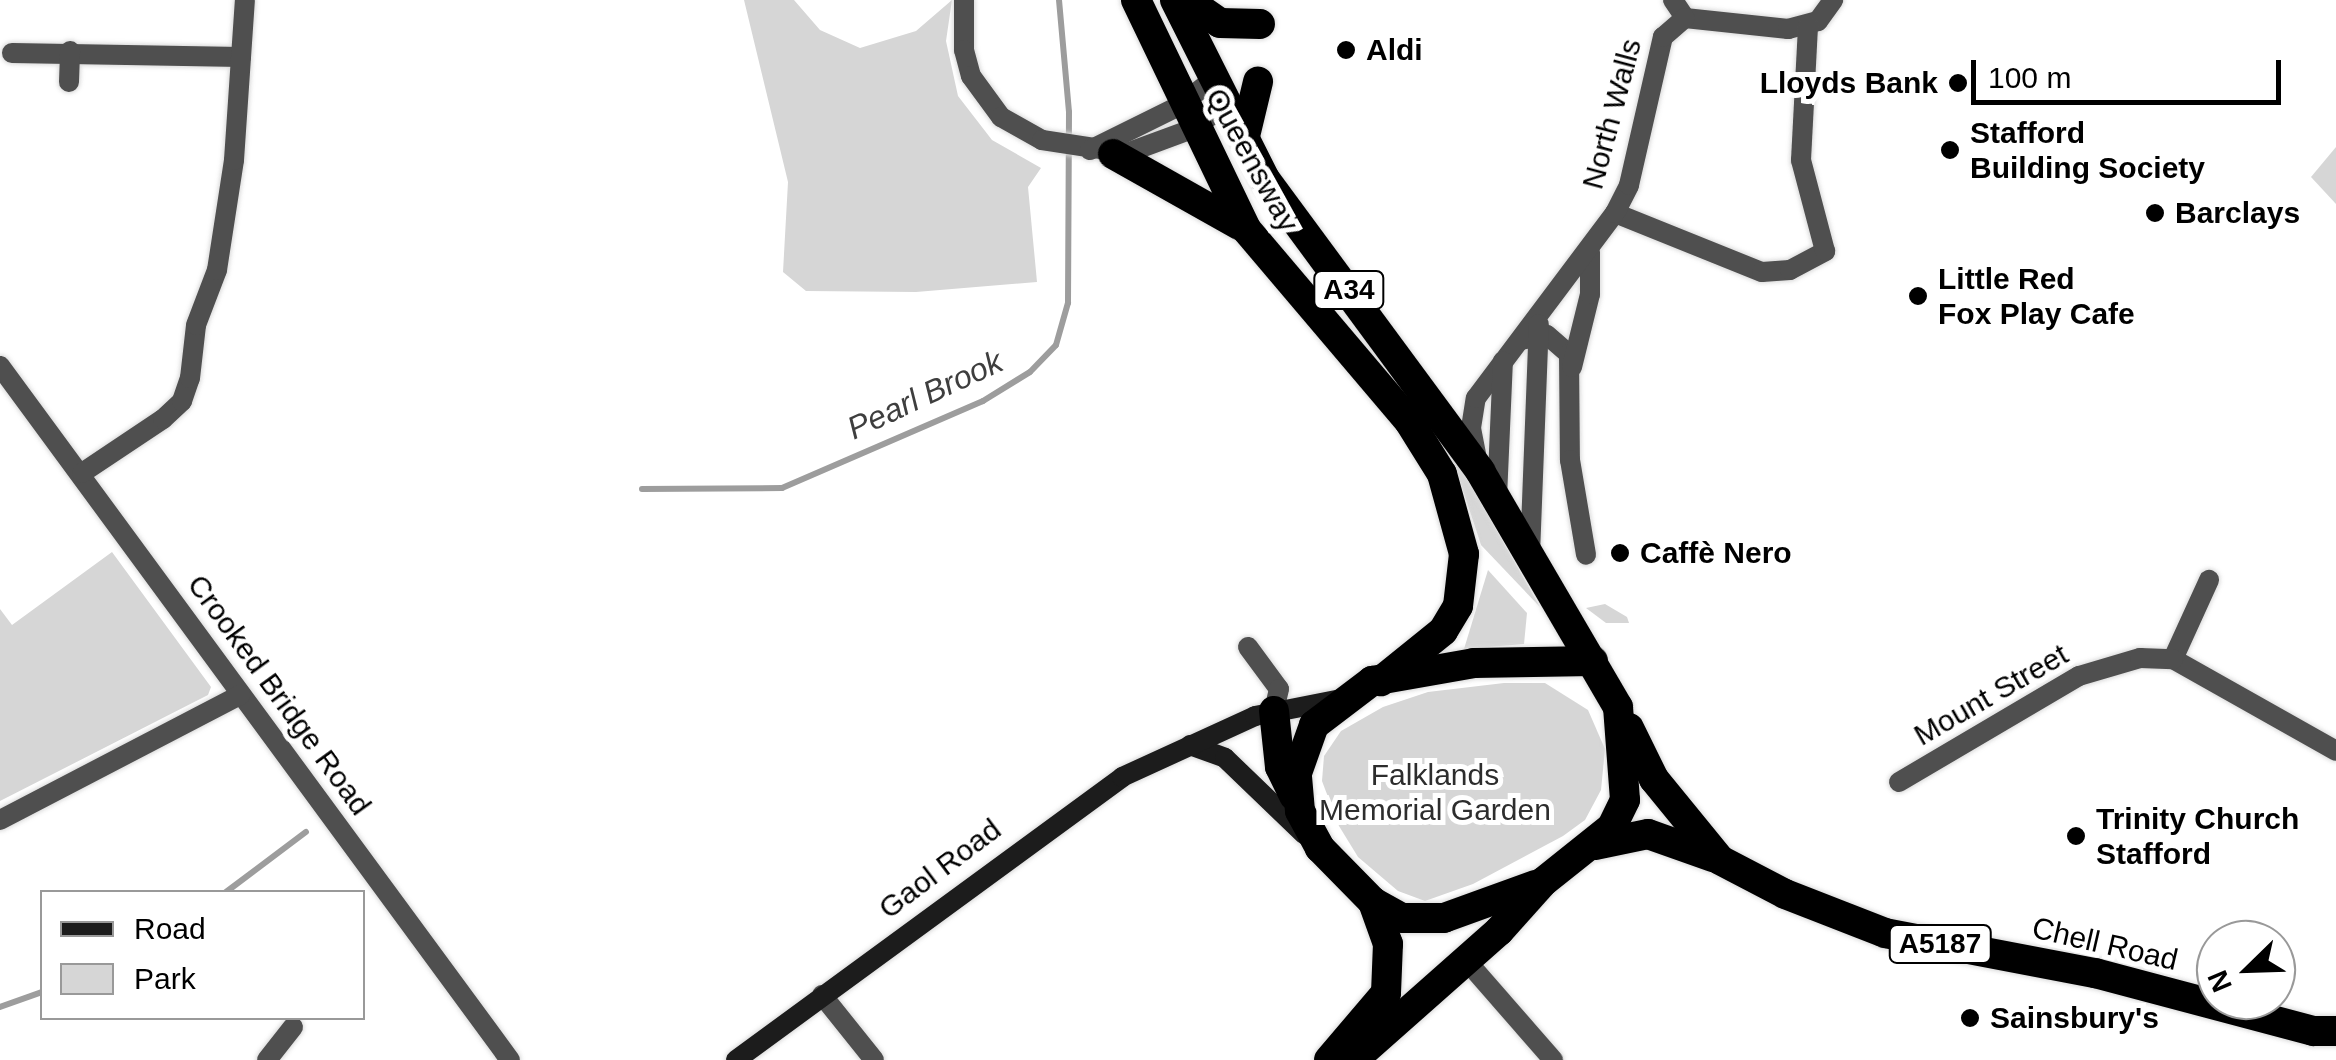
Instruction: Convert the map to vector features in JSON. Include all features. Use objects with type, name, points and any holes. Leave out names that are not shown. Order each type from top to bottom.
[{"type":"highway","name":"Queensway","points":[[1136,0],[1187,117],[1246,229],[1409,421],[1452,501],[1464,554],[1452,621],[1381,681]]},
{"type":"highway","name":"Queensway","points":[[1175,0],[1265,179],[1480,471],[1593,661]]},
{"type":"highway","points":[[1187,0],[1220,23],[1260,24]]},
{"type":"highway","points":[[1244,136],[1258,82]]},
{"type":"highway","points":[[1102,152],[1246,229]]},
{"type":"highway","points":[[1298,803],[1296,774],[1309,733],[1344,699],[1381,681],[1474,663],[1593,661],[1618,707],[1624,800],[1596,846],[1543,882],[1466,959],[1346,1059]]},
{"type":"highway","name":"Chell Road","points":[[1618,707],[1654,779],[1720,860],[1885,933],[2095,973],[2328,1035]]},
{"type":"highway","points":[[1274,711],[1280,767],[1320,848],[1373,902],[1402,918],[1444,918],[1543,882]]},
{"type":"highway","name":"A5187","points":[[1596,846],[1648,834],[1720,860]]},
{"type":"highway","points":[[1346,1059],[1386,993],[1388,944],[1373,902]]},
{"type":"main road","name":"Gaol Road","points":[[737,1060],[1025,842],[1122,777],[1274,711],[1344,699]]},
{"type":"main road","points":[[1190,745],[1225,758],[1320,848]]},
{"type":"street","points":[[82,473],[182,400],[196,325],[217,270],[234,160],[245,0]]},
{"type":"street","points":[[964,0],[964,50],[972,76],[1001,117],[1042,140],[1102,152],[1187,117],[1220,91]]},
{"type":"street","points":[[1616,212],[1762,272],[1790,270],[1825,250],[1800,160],[1808,26],[1833,0]]},
{"type":"street","points":[[1680,9],[1808,26]]},
{"type":"street","name":"North Walls","points":[[1480,471],[1473,411],[1504,359],[1532,331],[1616,212],[1629,185],[1663,37],[1680,9]]},
{"type":"street","points":[[12,53],[70,51],[241,57]]},
{"type":"street","points":[[69,82],[70,51]]},
{"type":"street","points":[[1570,374],[1590,294],[1590,252]]},
{"type":"street","points":[[1530,555],[1532,331],[1557,340],[1568,354],[1572,517],[1586,555]]},
{"type":"street","points":[[1497,501],[1504,359]]},
{"type":"street","name":"Crooked Bridge Road","points":[[0,366],[510,1060]]},
{"type":"street","points":[[2209,580],[2173,659],[2336,752]]},
{"type":"street","points":[[1248,646],[1279,689],[1274,711]]},
{"type":"street","name":"Mount Street","points":[[1899,782],[2080,676],[2140,658],[2173,659]]},
{"type":"street","points":[[0,820],[240,696]]},
{"type":"street","points":[[1466,959],[1553,1060]]},
{"type":"street","points":[[822,995],[874,1060]]},
{"type":"street","points":[[267,1060],[293,1027]]},
{"type":"green space","points":[[744,0],[794,0],[820,30],[860,48],[916,31],[952,0],[946,41],[958,96],[992,140],[1041,168],[1028,187],[1037,282],[916,292],[806,291],[783,272],[788,182]]},
{"type":"green space","points":[[2336,147],[2336,204],[2311,177]]},
{"type":"green space","points":[[1448,445],[1540,607],[1481,545]]},
{"type":"green space","points":[[112,552],[211,687],[208,695],[0,801],[0,609],[12,625]]},
{"type":"green space","points":[[1488,570],[1527,613],[1524,644],[1464,649]]},
{"type":"green space","points":[[1605,604],[1627,617],[1629,623],[1606,623],[1586,608]]},
{"type":"green space","name":"Falklands Memorial Garden","points":[[1504,683],[1545,683],[1588,710],[1605,749],[1601,790],[1585,820],[1473,884],[1425,901],[1398,891],[1358,857],[1339,826],[1322,781],[1324,756],[1341,731],[1383,707],[1428,692]]},
{"type":"waterway","name":"Pearl Brook","points":[[642,489],[782,488],[983,401],[1030,372],[1056,345],[1068,303],[1069,112],[1059,0]]},
{"type":"waterway","points":[[229,890],[306,832]]},
{"type":"waterway","points":[[0,1007],[40,993]]},
{"type":"place","name":"Aldi","points":[[1346,50]]},
{"type":"place","name":"Lloyds Bank","points":[[1958,83]]},
{"type":"place","name":"Stafford Building Society","points":[[1950,150]]},
{"type":"place","name":"Barclays","points":[[2155,213]]},
{"type":"place","name":"Little Red Fox Play Cafe","points":[[1918,296]]},
{"type":"place","name":"Caffè Nero","points":[[1620,553]]},
{"type":"place","name":"Trinity Church Stafford","points":[[2076,836]]},
{"type":"place","name":"Sainsbury's","points":[[1970,1018]]}]
